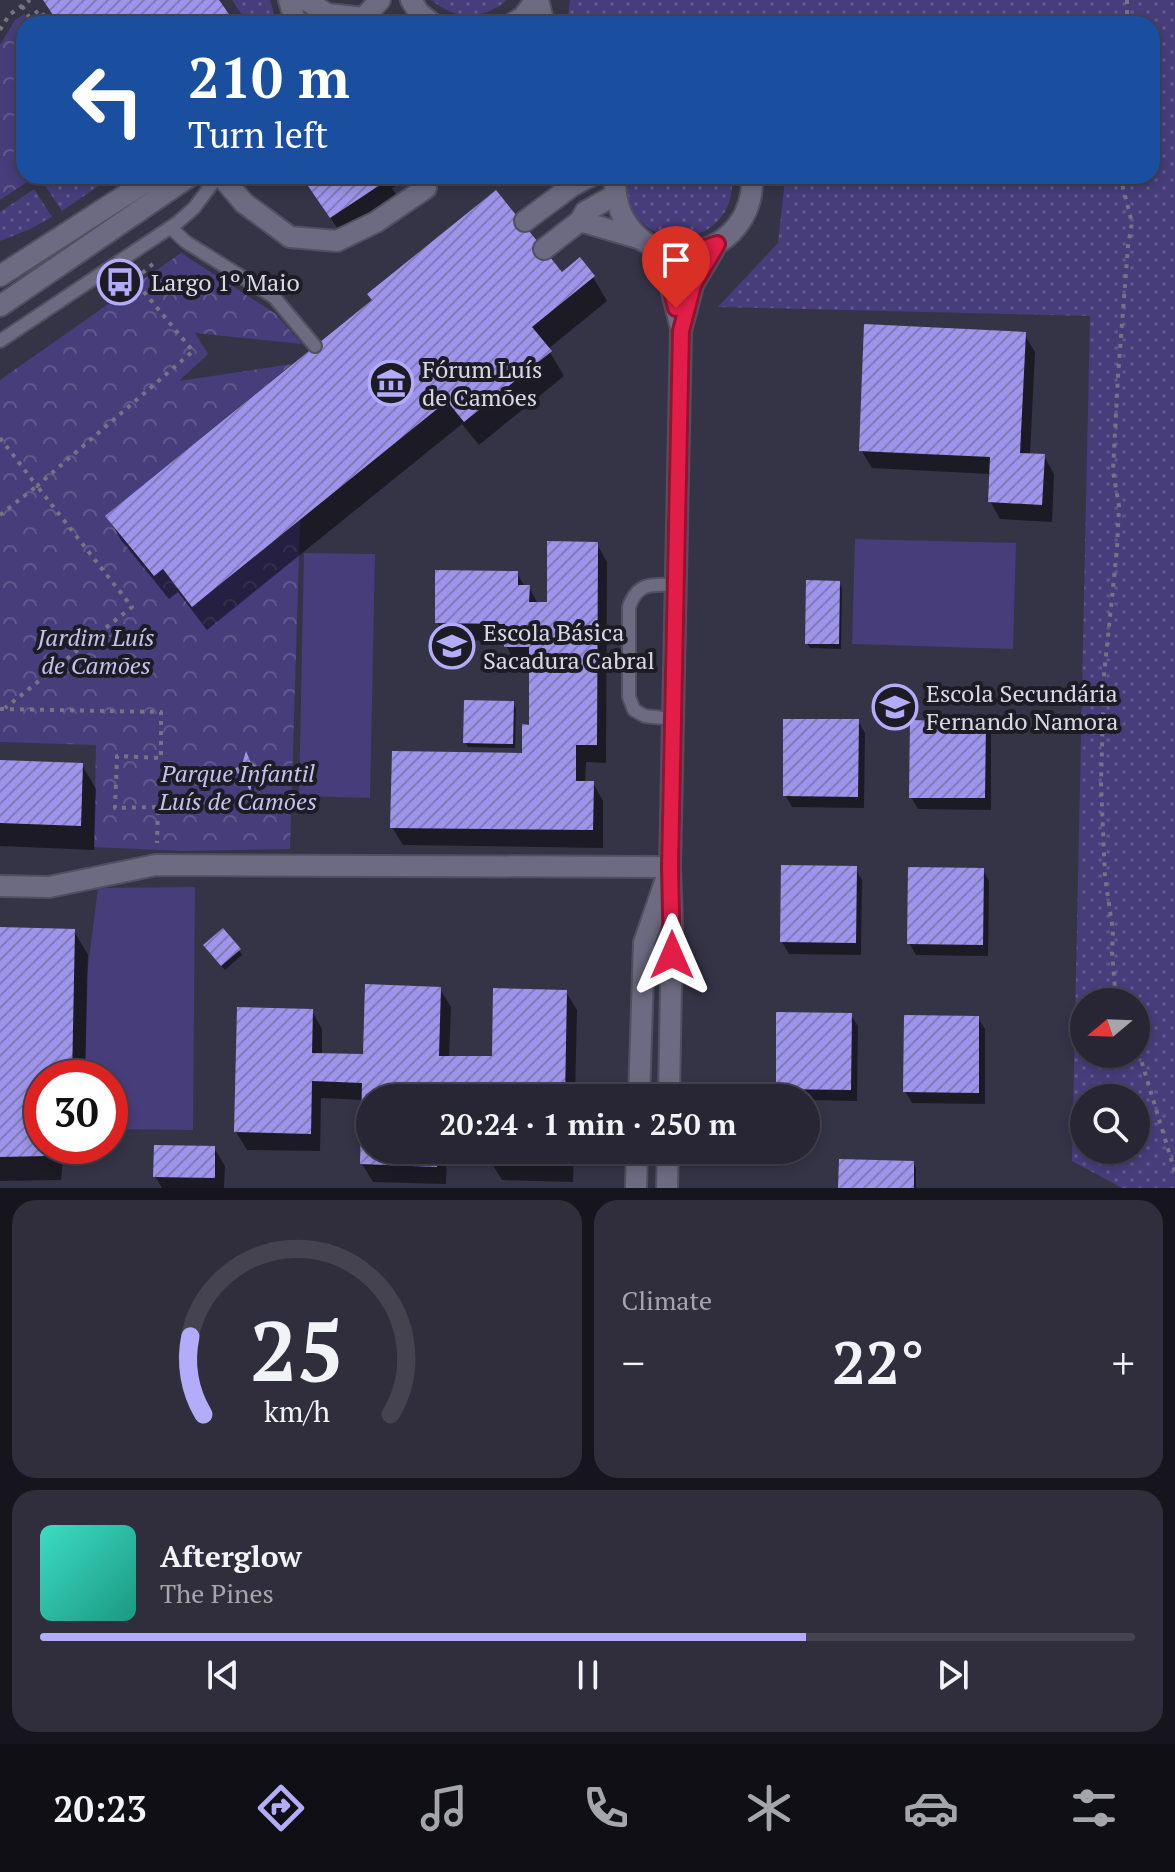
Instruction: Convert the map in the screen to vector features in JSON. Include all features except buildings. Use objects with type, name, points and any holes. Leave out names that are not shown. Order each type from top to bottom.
[{"type":"street","points":[[306,0],[327,14],[337,16]]},
{"type":"street","points":[[366,16],[380,0]]},
{"type":"street","points":[[411,0],[423,16]]},
{"type":"street","points":[[524,16],[537,0]]},
{"type":"street","points":[[4,271],[142,184]]},
{"type":"street","points":[[0,306],[178,184]]},
{"type":"street","points":[[227,184],[244,203],[290,237],[337,241],[376,222],[426,188]]},
{"type":"street","points":[[525,221],[576,184]]},
{"type":"street","points":[[580,221],[677,253],[697,252],[717,244],[735,231],[747,212],[753,184]]},
{"type":"street","points":[[544,249],[580,221],[585,212],[615,186],[621,213],[631,228],[650,244],[670,284],[681,331]]},
{"type":"street","points":[[669,1084],[670,867],[681,331],[693,285],[717,244]]},
{"type":"street","points":[[0,886],[49,887],[156,865],[670,867]]},
{"type":"street","points":[[639,1084],[644,943],[670,867]]},
{"type":"street","points":[[636,1188],[637,1164]]},
{"type":"street","points":[[667,1188],[668,1164]]},
{"type":"lane","points":[[0,341],[171,228],[194,208],[214,184]]},
{"type":"lane","points":[[171,228],[186,242],[274,297],[315,346]]},
{"type":"lane","points":[[673,719],[645,716],[634,710],[629,697],[629,607],[642,587],[676,585]]},
{"type":"path","points":[[0,30],[9,15],[30,0]]},
{"type":"path","points":[[22,6],[28,16]]},
{"type":"path","points":[[1115,988],[1113,931],[1105,877],[1101,783],[1104,675],[1119,506],[1113,471],[1118,376],[1132,223],[1122,184]]},
{"type":"path","points":[[0,515],[193,351],[134,280],[154,263],[143,247]]},
{"type":"path","points":[[0,438],[132,607],[2,709]]},
{"type":"path","points":[[2,709],[161,712],[161,758],[117,756],[115,808],[158,807],[156,865]]},
{"type":"path","points":[[1144,1068],[1175,1172]]},
{"type":"green space","points":[[232,0],[270,0],[275,16],[243,16]]},
{"type":"green space","points":[[432,0],[507,0],[489,11],[460,15]]},
{"type":"green space","points":[[570,0],[1175,0],[1175,1188],[1122,1188],[1078,1164],[1150,1164],[1150,1084],[1074,1084],[1074,1068],[1150,1068],[1150,988],[1076,988],[1090,316],[718,307],[778,243],[785,184],[1160,184],[1160,16],[568,16]]},
{"type":"green space","points":[[15,20],[16,184],[24,184],[0,200],[0,45]]},
{"type":"green space","points":[[44,184],[101,184],[62,211]]},
{"type":"green space","points":[[627,184],[731,184],[729,203],[717,222],[699,233],[679,237],[658,233],[640,221],[629,202]]},
{"type":"green space","points":[[34,189],[52,217],[0,241],[0,212]]},
{"type":"green space","name":"Jardim Luís de Camões","points":[[181,253],[276,314],[302,344],[195,333],[208,354],[179,381],[292,364],[105,516],[153,576],[163,569],[192,607],[300,520],[290,849],[182,851],[94,847],[96,745],[0,742],[0,380]]},
{"type":"green space","points":[[855,539],[1016,543],[1013,649],[852,644]]},
{"type":"green space","points":[[304,553],[375,554],[370,798],[299,796]]},
{"type":"green space","points":[[195,887],[193,1130],[128,1129],[128,1060],[85,1060],[87,974],[98,888]]},
{"type":"place","name":"Largo 1º Maio","points":[[120,282]]},
{"type":"place","name":"Fórum Luís de Camões","points":[[391,383]]},
{"type":"place","name":"Escola Básica Sacadura Cabral","points":[[452,646]]},
{"type":"place","name":"Escola Secundária Fernando Namora","points":[[895,707]]},
{"type":"route","points":[[672,955],[670,867],[681,331],[693,285],[717,244],[697,252],[677,253],[657,247],[676,308]]},
{"type":"park label","name":"Parque Infantil Luís de Camões","points":[[238,787]]}]
